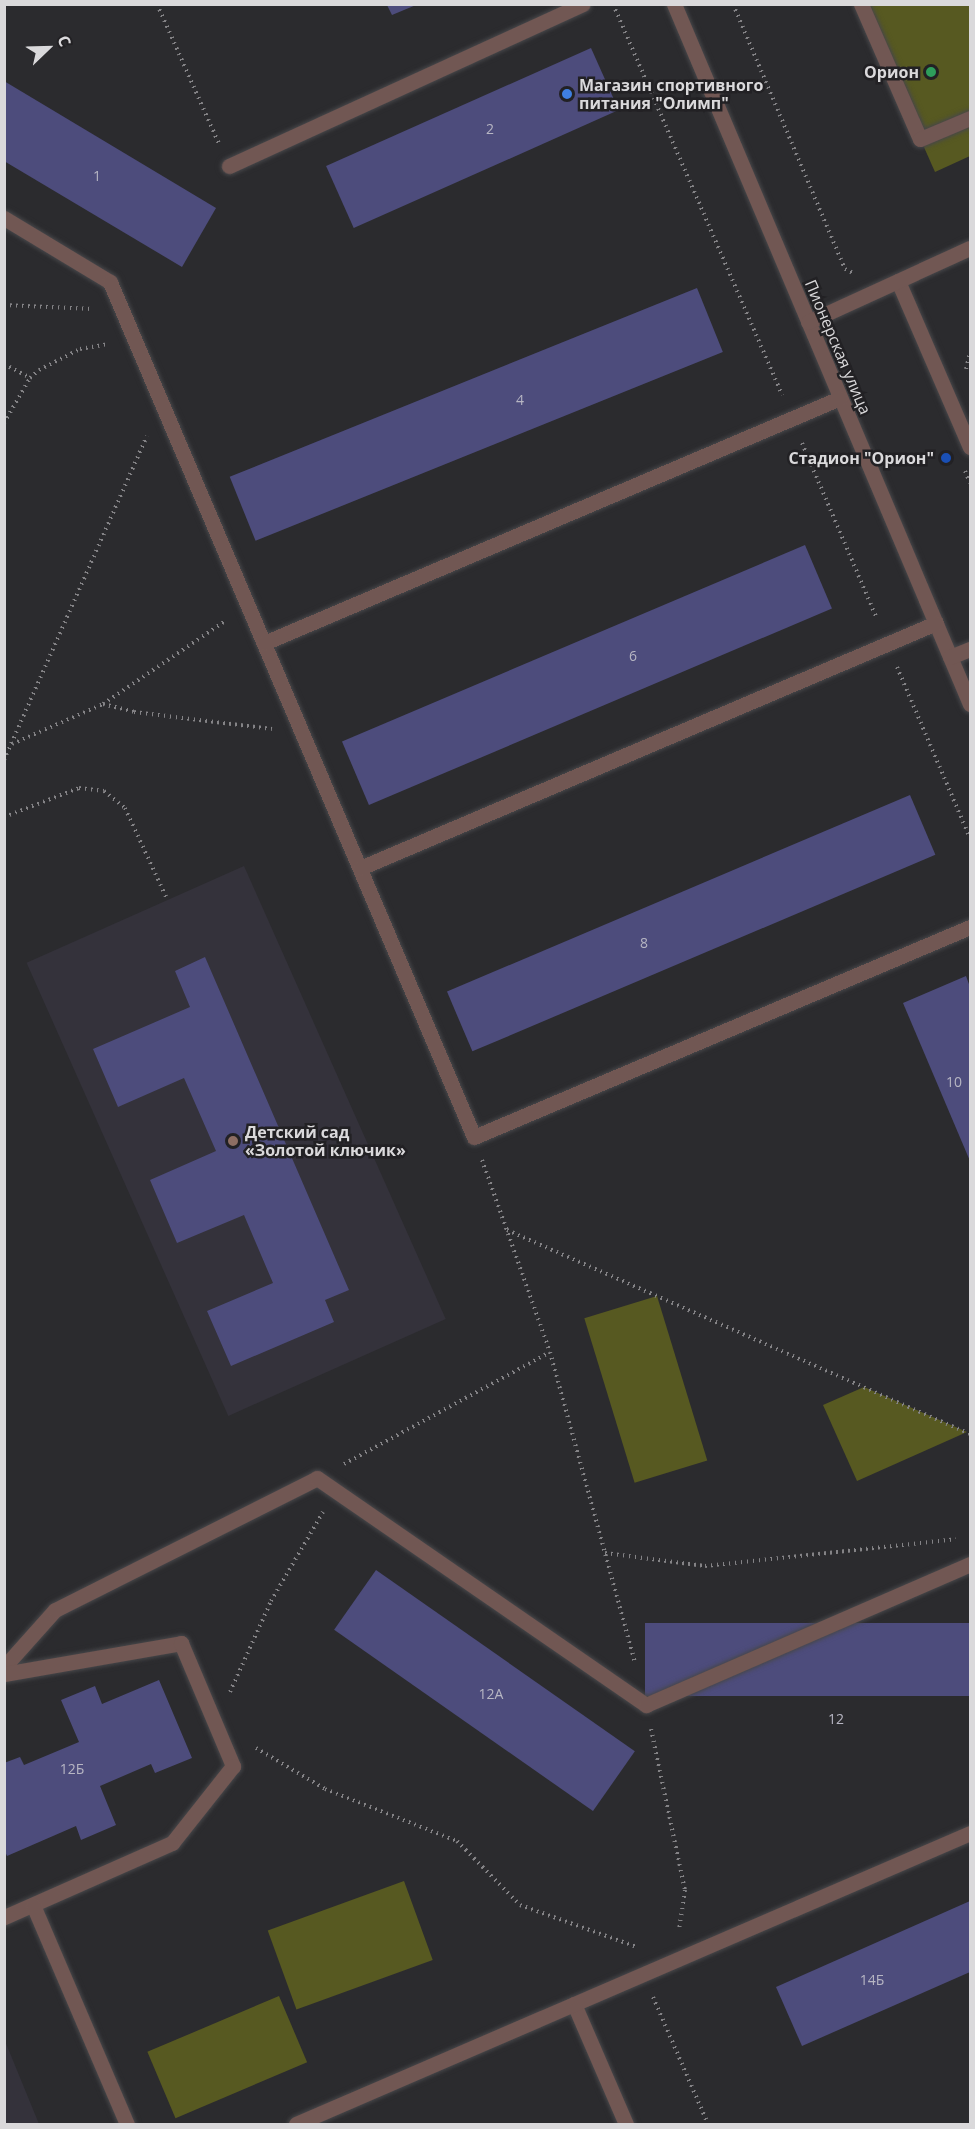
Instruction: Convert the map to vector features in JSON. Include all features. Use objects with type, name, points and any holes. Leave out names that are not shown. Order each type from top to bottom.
[{"type":"street","points":[[229,166],[583,4]]},
{"type":"street","name":"Пионерская улица","points":[[674,4],[970,704]]},
{"type":"street","points":[[861,4],[920,139],[970,118]]},
{"type":"street","points":[[4,218],[110,282],[474,1137],[970,927]]},
{"type":"street","points":[[808,322],[970,248]]},
{"type":"street","points":[[891,284],[970,447]]},
{"type":"street","points":[[264,643],[840,398]]},
{"type":"street","points":[[360,868],[936,623]]},
{"type":"street","points":[[950,657],[970,649]]},
{"type":"street","points":[[4,1666],[55,1610],[317,1478],[646,1705],[970,1564]]},
{"type":"street","points":[[4,1674],[181,1643],[233,1766],[172,1843],[4,1917]]},
{"type":"street","points":[[296,2124],[970,1833]]},
{"type":"street","points":[[33,1905],[127,2124]]},
{"type":"street","points":[[574,2004],[626,2124]]},
{"type":"path","points":[[157,4],[229,166]]},
{"type":"path","points":[[614,4],[792,419]]},
{"type":"path","points":[[734,4],[845,269],[891,284]]},
{"type":"path","points":[[4,305],[122,311]]},
{"type":"path","points":[[4,423],[30,378],[51,362],[80,349],[136,342]]},
{"type":"path","points":[[4,364],[30,378]]},
{"type":"path","points":[[4,760],[41,682],[161,402]]},
{"type":"path","points":[[11,744],[103,704],[248,605]]},
{"type":"path","points":[[103,704],[134,712],[302,733]]},
{"type":"path","points":[[4,817],[79,788],[104,791],[125,808],[167,899]]},
{"type":"path","points":[[336,1491],[271,1601],[215,1725],[325,1789],[457,1841],[520,1905],[675,1961],[685,1890],[646,1705],[550,1352],[474,1137]]},
{"type":"path","points":[[506,1229],[970,1434]]},
{"type":"path","points":[[317,1478],[550,1352]]},
{"type":"path","points":[[605,1553],[705,1566],[959,1539]]},
{"type":"path","points":[[644,1974],[708,2124]]},
{"type":"shaded area","name":"Орион","points":[[861,5],[970,5],[970,156],[935,172]]},
{"type":"shaded area","name":"Детский сад «Золотой ключик»","points":[[244,866],[446,1319],[228,1416],[27,963]]},
{"type":"shaded area","points":[[657,1296],[707,1460],[635,1483],[584,1318]]},
{"type":"shaded area","points":[[864,1387],[967,1432],[857,1481],[823,1405]]},
{"type":"shaded area","points":[[404,1881],[433,1960],[296,2010],[268,1931]]},
{"type":"shaded area","points":[[279,1996],[307,2062],[176,2118],[147,2052]]},
{"type":"shaded area","points":[[5,2041],[39,2124],[5,2124]]},
{"type":"building","points":[[387,5],[416,5],[392,15]]},
{"type":"building","points":[[591,48],[619,110],[354,228],[326,166]]},
{"type":"building","points":[[4,81],[216,208],[182,267],[4,161]]},
{"type":"building","points":[[697,288],[723,352],[256,541],[230,477]]},
{"type":"building","points":[[805,545],[832,609],[369,805],[342,742]]},
{"type":"building","points":[[910,795],[935,855],[472,1051],[447,992]]},
{"type":"building","points":[[205,957],[349,1290],[325,1300],[334,1322],[231,1366],[207,1311],[273,1283],[244,1215],[177,1243],[150,1180],[216,1151],[184,1078],[118,1107],[93,1049],[190,1007],[175,971]]},
{"type":"building","points":[[966,976],[970,987],[970,1161],[903,1003]]},
{"type":"building","points":[[376,1570],[635,1751],[593,1811],[334,1630]]},
{"type":"building","points":[[645,1623],[970,1623],[970,1696],[645,1696]]},
{"type":"building","points":[[159,1680],[192,1758],[155,1773],[151,1764],[100,1786],[116,1825],[81,1840],[76,1826],[7,1856],[4,1849],[4,1763],[20,1757],[24,1765],[79,1742],[61,1700],[95,1686],[102,1704]]},
{"type":"building","points":[[970,1901],[970,1972],[802,2046],[776,1987]]},
{"type":"place","name":"Орион","points":[[931,72]]},
{"type":"place","name":"Магазин спортивного питания \"Олимп\"","points":[[567,94]]},
{"type":"place","name":"Стадион \"Орион\"","points":[[946,458]]},
{"type":"place","name":"Детский сад «Золотой ключик»","points":[[233,1141]]}]
